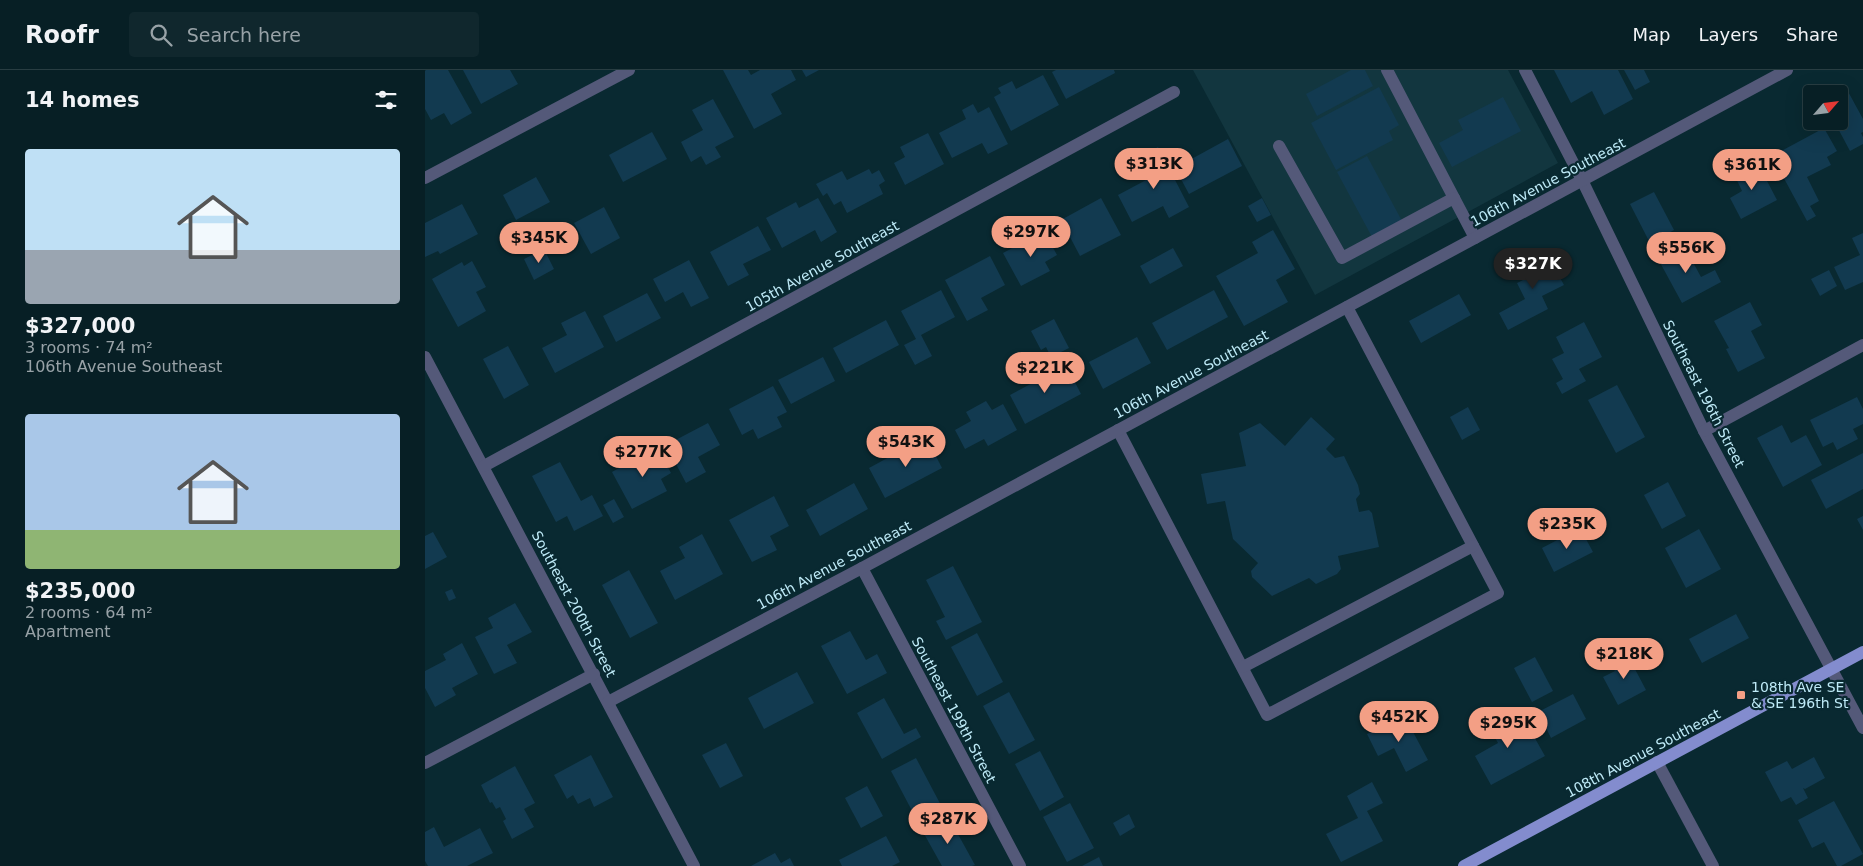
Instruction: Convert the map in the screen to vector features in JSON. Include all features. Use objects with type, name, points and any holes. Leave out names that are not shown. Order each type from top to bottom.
[{"type":"main road","name":"108th Avenue Southeast","points":[[1464,866],[1863,652]]},
{"type":"street","points":[[425,178],[629,70]]},
{"type":"street","points":[[1387,70],[1475,238]]},
{"type":"street","name":"Southeast 196th Street","points":[[1525,70],[1582,180],[1704,431],[1863,728]]},
{"type":"street","name":"106th Avenue Southeast","points":[[608,702],[862,568],[1787,70]]},
{"type":"street","name":"105th Avenue Southeast","points":[[484,466],[1174,92]]},
{"type":"street","points":[[1279,146],[1342,258],[1454,198]]},
{"type":"street","points":[[1118,430],[1267,715],[1498,594],[1347,306]]},
{"type":"street","points":[[1704,431],[1863,345]]},
{"type":"street","name":"Southeast 200th Street","points":[[425,357],[694,866]]},
{"type":"street","points":[[1243,668],[1473,546]]},
{"type":"street","name":"Southeast 199th Street","points":[[862,568],[1020,866]]},
{"type":"street","points":[[425,763],[594,674]]},
{"type":"street","points":[[1657,762],[1713,866]]},
{"type":"shaded area","points":[[1193,70],[1508,70],[1558,163],[1315,295]]},
{"type":"building","points":[[426,70],[448,70],[472,113],[451,125],[444,113],[431,120],[425,109]]},
{"type":"building","points":[[463,70],[510,70],[518,84],[481,104]]},
{"type":"building","points":[[723,70],[748,70],[751,75],[760,70],[791,70],[796,80],[771,94],[782,114],[754,129]]},
{"type":"building","points":[[802,70],[819,70],[806,77]]},
{"type":"building","points":[[1056,70],[1114,70],[1115,73],[1066,99],[1052,72]]},
{"type":"building","points":[[1351,70],[1365,70],[1373,86],[1317,116],[1306,94]]},
{"type":"building","points":[[1554,70],[1618,70],[1633,99],[1604,115],[1592,91],[1571,103]]},
{"type":"building","points":[[1624,70],[1644,70],[1650,82],[1635,90]]},
{"type":"building","points":[[1043,75],[1059,105],[1011,131],[994,97],[1001,93],[998,88],[1012,81],[1016,89]]},
{"type":"building","points":[[1379,87],[1399,125],[1389,131],[1393,140],[1336,170],[1311,123]]},
{"type":"building","points":[[1848,92],[1863,119],[1863,132],[1861,133],[1863,144],[1850,151],[1839,130],[1848,130]]},
{"type":"building","points":[[1503,97],[1521,131],[1452,167],[1439,143],[1463,130],[1458,120]]},
{"type":"building","points":[[713,99],[734,137],[715,147],[721,157],[706,165],[701,156],[691,162],[681,142],[703,130],[692,110]]},
{"type":"building","points":[[973,104],[978,113],[989,107],[1008,144],[988,154],[982,143],[952,158],[939,133],[966,119],[962,110]]},
{"type":"building","points":[[1820,130],[1825,130],[1837,151],[1827,157],[1831,165],[1807,177],[1819,201],[1810,206],[1816,216],[1807,221],[1772,156]]},
{"type":"building","points":[[652,132],[667,159],[623,182],[609,155]]},
{"type":"building","points":[[928,133],[944,164],[905,185],[894,163],[905,157],[900,147]]},
{"type":"building","points":[[1228,139],[1242,166],[1189,194],[1175,168]]},
{"type":"building","points":[[1158,147],[1189,207],[1169,218],[1163,206],[1132,222],[1118,195],[1148,179],[1137,158]]},
{"type":"building","points":[[1367,156],[1402,221],[1372,237],[1337,172]]},
{"type":"building","points":[[1757,162],[1777,200],[1741,219],[1730,198],[1742,191],[1734,174]]},
{"type":"building","points":[[869,169],[872,174],[879,170],[885,181],[879,185],[883,194],[847,213],[841,201],[834,205],[827,193],[823,196],[816,184],[842,171],[847,180]]},
{"type":"building","points":[[536,177],[550,202],[516,220],[503,195]]},
{"type":"building","points":[[1654,192],[1674,230],[1650,243],[1630,204]]},
{"type":"building","points":[[818,198],[837,232],[821,242],[815,230],[782,248],[766,218],[796,202],[799,208]]},
{"type":"building","points":[[1101,198],[1121,235],[1080,256],[1061,220]]},
{"type":"building","points":[[1262,198],[1271,215],[1257,222],[1248,206]]},
{"type":"building","points":[[462,204],[478,234],[440,254],[438,251],[425,257],[425,223]]},
{"type":"building","points":[[604,207],[620,238],[591,254],[574,223]]},
{"type":"building","points":[[758,226],[771,250],[743,264],[749,275],[728,286],[710,252]]},
{"type":"building","points":[[1273,230],[1295,269],[1276,280],[1288,302],[1244,326],[1216,276],[1258,253],[1252,242]]},
{"type":"building","points":[[1044,231],[1057,255],[1045,262],[1050,271],[1021,286],[1003,253]]},
{"type":"building","points":[[1863,233],[1863,282],[1845,290],[1834,267],[1860,255],[1852,238]]},
{"type":"building","points":[[1683,244],[1701,277],[1715,270],[1721,282],[1682,303],[1657,257]]},
{"type":"building","points":[[1173,248],[1183,266],[1150,284],[1140,266]]},
{"type":"building","points":[[544,249],[554,269],[534,280],[524,259]]},
{"type":"building","points":[[1544,249],[1564,285],[1542,296],[1548,309],[1508,330],[1499,313],[1525,299],[1517,283],[1527,278],[1519,263]]},
{"type":"building","points":[[990,256],[1005,285],[981,298],[988,310],[967,321],[945,280]]},
{"type":"building","points":[[689,260],[709,298],[691,307],[683,292],[665,302],[653,279]]},
{"type":"building","points":[[472,261],[486,287],[476,292],[486,311],[458,327],[432,279],[462,262],[464,266]]},
{"type":"building","points":[[1829,270],[1837,286],[1820,296],[1811,279]]},
{"type":"building","points":[[941,290],[955,317],[921,335],[932,356],[915,365],[904,345],[916,339],[901,311]]},
{"type":"building","points":[[1214,290],[1228,317],[1167,350],[1152,323]]},
{"type":"building","points":[[647,293],[661,318],[616,342],[603,316]]},
{"type":"building","points":[[1459,294],[1471,315],[1421,343],[1409,321]]},
{"type":"building","points":[[1750,302],[1762,325],[1751,331],[1765,358],[1738,372],[1726,349],[1729,348],[1714,321]]},
{"type":"building","points":[[585,311],[604,347],[555,373],[542,348],[567,335],[561,323]]},
{"type":"building","points":[[1054,319],[1069,348],[1051,357],[1046,347],[1041,350],[1031,331]]},
{"type":"building","points":[[886,320],[899,345],[846,373],[833,348]]},
{"type":"building","points":[[1584,322],[1602,357],[1579,369],[1586,381],[1562,394],[1556,383],[1563,379],[1552,359],[1564,353],[1556,337]]},
{"type":"building","points":[[1137,337],[1151,363],[1103,389],[1089,362]]},
{"type":"building","points":[[508,346],[529,385],[504,399],[483,359]]},
{"type":"building","points":[[823,357],[835,381],[791,404],[778,380]]},
{"type":"building","points":[[1066,365],[1081,394],[1025,424],[1010,395]]},
{"type":"building","points":[[1617,385],[1645,437],[1616,453],[1588,400]]},
{"type":"building","points":[[773,386],[787,412],[777,417],[782,427],[758,439],[753,429],[742,435],[729,409]]},
{"type":"building","points":[[1857,397],[1863,409],[1863,424],[1853,429],[1858,439],[1837,450],[1833,442],[1823,447],[1810,420]]},
{"type":"building","points":[[986,401],[992,410],[1003,404],[1017,430],[988,446],[984,439],[965,449],[955,430],[971,421],[966,412]]},
{"type":"building","points":[[1468,407],[1480,430],[1462,440],[1450,417]]},
{"type":"building","points":[[1311,417],[1335,439],[1326,449],[1335,458],[1344,456],[1358,485],[1360,494],[1356,499],[1359,512],[1369,510],[1372,513],[1379,547],[1338,556],[1341,569],[1337,574],[1316,584],[1309,578],[1272,596],[1252,577],[1251,571],[1258,563],[1233,539],[1225,501],[1207,504],[1201,474],[1246,466],[1239,433],[1260,423],[1285,446]]},
{"type":"building","points":[[708,423],[720,445],[698,457],[706,472],[686,483],[666,445]]},
{"type":"building","points":[[1782,425],[1791,443],[1806,435],[1822,465],[1783,487],[1757,438]]},
{"type":"building","points":[[926,437],[942,468],[885,498],[869,468]]},
{"type":"building","points":[[657,447],[671,473],[661,479],[667,491],[632,509],[612,472]]},
{"type":"building","points":[[1863,453],[1863,489],[1826,509],[1811,480]]},
{"type":"building","points":[[560,462],[581,501],[592,495],[603,516],[574,531],[567,516],[556,522],[532,476]]},
{"type":"building","points":[[1668,482],[1686,516],[1662,529],[1644,495]]},
{"type":"building","points":[[854,483],[868,509],[820,536],[806,510]]},
{"type":"building","points":[[774,496],[789,526],[770,536],[777,550],[752,562],[729,520]]},
{"type":"building","points":[[614,499],[624,517],[613,523],[603,505]]},
{"type":"building","points":[[1863,516],[1863,530],[1857,519]]},
{"type":"building","points":[[1580,528],[1593,552],[1554,572],[1542,548]]},
{"type":"building","points":[[1699,529],[1721,569],[1686,588],[1665,548]]},
{"type":"building","points":[[433,532],[447,557],[425,569],[425,536]]},
{"type":"building","points":[[702,534],[723,574],[675,600],[660,571],[685,558],[679,547]]},
{"type":"building","points":[[953,566],[982,622],[946,640],[936,621],[945,617],[926,580]]},
{"type":"building","points":[[629,570],[658,623],[630,638],[602,585]]},
{"type":"building","points":[[452,589],[456,598],[449,601],[445,592]]},
{"type":"building","points":[[515,603],[532,632],[507,645],[517,663],[494,674],[475,637],[493,628],[488,618]]},
{"type":"building","points":[[1736,614],[1749,638],[1702,663],[1689,639]]},
{"type":"building","points":[[850,631],[866,660],[877,654],[887,673],[847,694],[821,646]]},
{"type":"building","points":[[977,633],[1003,682],[977,696],[951,647]]},
{"type":"building","points":[[462,643],[478,674],[452,688],[456,695],[435,707],[425,688],[425,671],[446,660],[443,654]]},
{"type":"building","points":[[1627,654],[1646,690],[1618,705],[1603,677],[1615,671],[1610,663]]},
{"type":"building","points":[[1535,657],[1553,691],[1532,702],[1514,668]]},
{"type":"building","points":[[797,672],[814,703],[764,729],[748,698]]},
{"type":"building","points":[[1009,692],[1035,740],[1009,754],[983,706]]},
{"type":"building","points":[[1573,694],[1586,719],[1551,738],[1538,712]]},
{"type":"building","points":[[884,698],[904,734],[916,728],[921,737],[882,759],[857,713]]},
{"type":"building","points":[[1508,709],[1519,731],[1528,726],[1545,756],[1491,785],[1475,756],[1498,743],[1486,721]]},
{"type":"building","points":[[1404,715],[1428,760],[1406,772],[1394,748],[1378,756],[1367,734]]},
{"type":"building","points":[[726,743],[743,776],[720,788],[702,755]]},
{"type":"building","points":[[1040,751],[1064,797],[1040,811],[1015,764]]},
{"type":"building","points":[[591,755],[613,797],[594,807],[590,798],[578,804],[573,795],[567,799],[554,775]]},
{"type":"building","points":[[1814,757],[1825,778],[1805,789],[1803,788],[1808,798],[1796,805],[1791,797],[1781,802],[1765,772],[1787,761],[1792,769]]},
{"type":"building","points":[[916,758],[944,811],[919,824],[891,771]]},
{"type":"building","points":[[515,766],[535,803],[524,809],[534,827],[512,839],[503,821],[506,819],[500,807],[496,809],[492,802],[490,803],[481,785]]},
{"type":"building","points":[[1372,782],[1383,803],[1367,811],[1383,841],[1341,862],[1326,834],[1358,818],[1347,796]]},
{"type":"building","points":[[867,786],[883,816],[861,828],[845,798]]},
{"type":"building","points":[[1834,801],[1863,854],[1841,866],[1837,866],[1824,842],[1812,848],[1798,820]]},
{"type":"building","points":[[1070,803],[1094,848],[1067,862],[1043,817]]},
{"type":"building","points":[[1129,814],[1135,827],[1120,836],[1113,823]]},
{"type":"building","points":[[949,818],[975,865],[942,866],[923,832]]},
{"type":"building","points":[[434,827],[444,847],[480,828],[493,853],[467,866],[428,866],[425,861],[425,832]]},
{"type":"building","points":[[886,836],[900,862],[892,866],[842,866],[839,860]]},
{"type":"building","points":[[775,853],[781,863],[790,858],[794,866],[751,866]]},
{"type":"building","points":[[1099,857],[1103,866],[1082,866]]},
{"type":"place","name":"108th Ave SE & SE 196th St","points":[[1741,695]]}]
